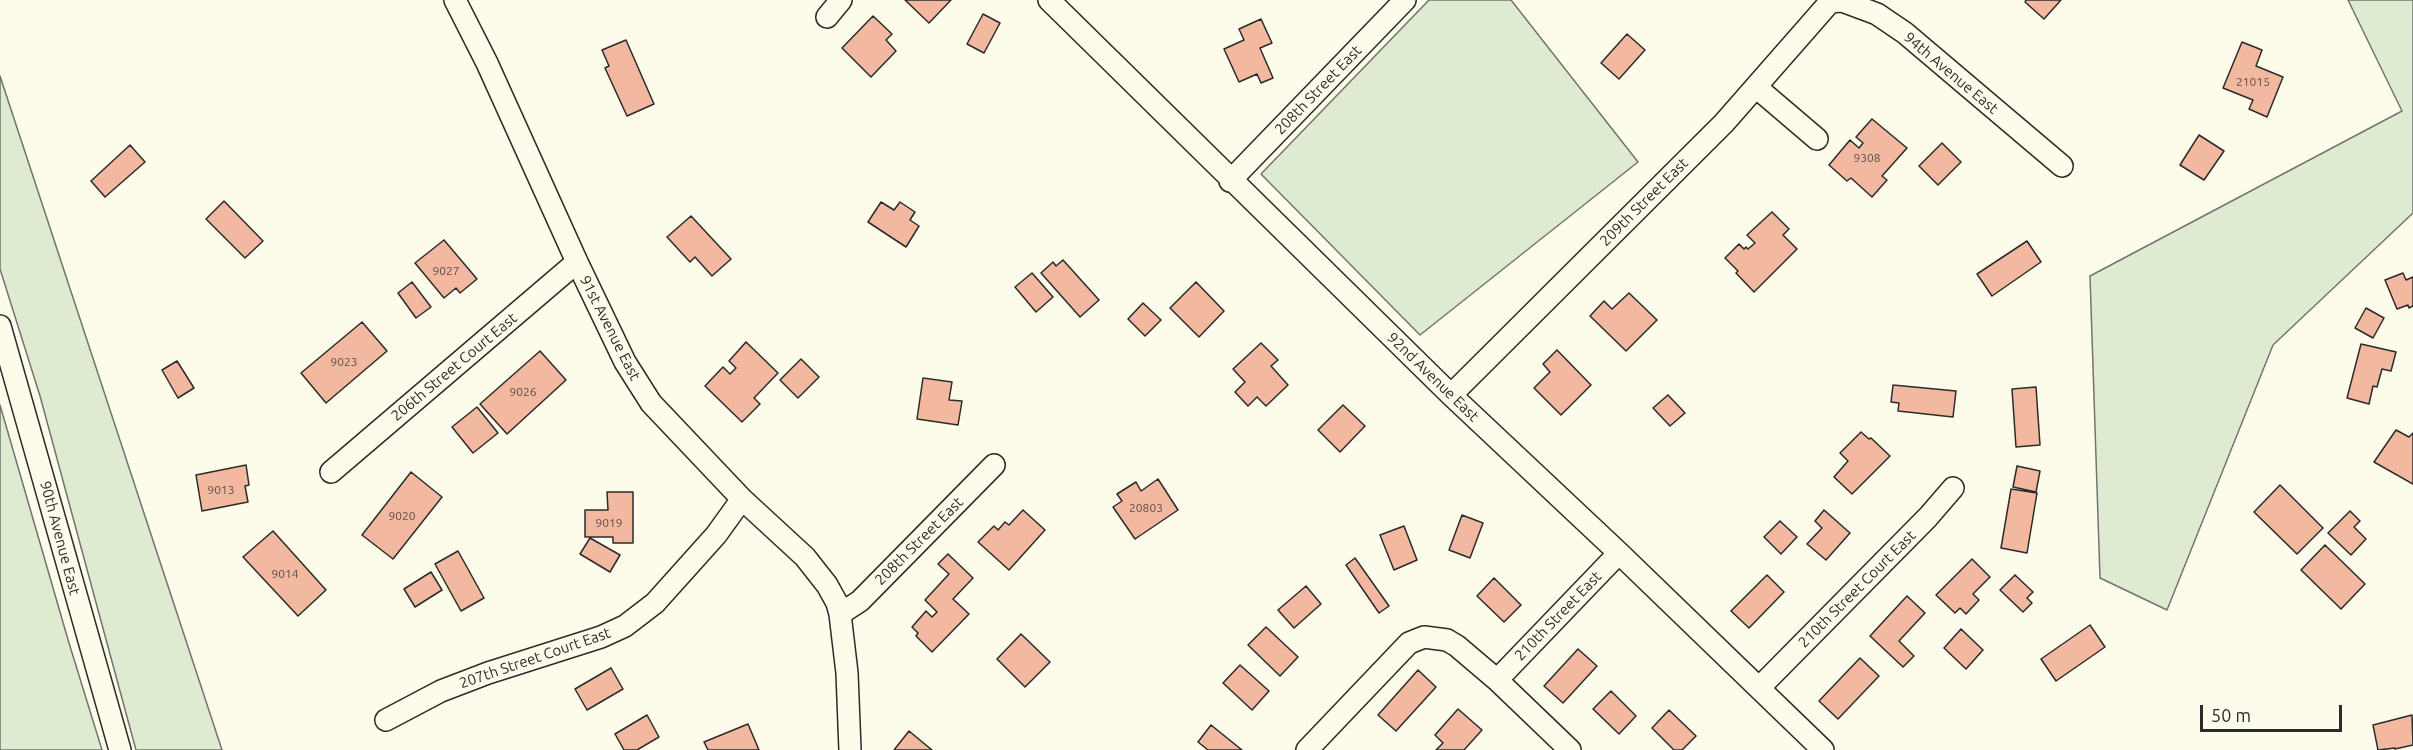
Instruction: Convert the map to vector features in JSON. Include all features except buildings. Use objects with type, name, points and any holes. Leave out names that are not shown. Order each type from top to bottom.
[{"type":"street","name":"91st Avenue East","points":[[456,0],[625,362],[651,403],[742,499],[805,557],[827,585],[840,614],[847,673],[850,750]]},
{"type":"street","points":[[827,17],[841,0]]},
{"type":"street","name":"92nd Avenue East","points":[[1049,0],[1451,395],[1823,750]]},
{"type":"street","name":"208th Street East","points":[[1230,180],[1405,0]]},
{"type":"street","name":"94th Avenue East","points":[[1830,2],[1842,1],[1877,14],[1905,33],[2062,166]]},
{"type":"street","name":"209th Street East","points":[[1451,395],[1724,123],[1830,2]]},
{"type":"street","points":[[1756,87],[1817,139]]},
{"type":"street","name":"206th Street Court East","points":[[331,472],[577,262]]},
{"type":"street","name":"90th Avenue East","points":[[0,326],[120,750]]},
{"type":"street","name":"208th Street East","points":[[840,614],[860,600],[994,465]]},
{"type":"street","name":"210th Street Court East","points":[[1759,688],[1953,489]]},
{"type":"street","name":"207th Street Court East","points":[[386,720],[441,692],[488,673],[602,637],[625,626],[655,603],[717,535],[742,499]]},
{"type":"street","name":"210th Street East","points":[[1497,680],[1619,553]]},
{"type":"street","points":[[1307,750],[1409,643],[1424,637],[1447,640],[1497,680],[1570,750]]},
{"type":"green space","points":[[1429,0],[1511,0],[1638,162],[1420,335],[1261,174]]},
{"type":"green space","points":[[2348,0],[2413,0],[2413,213],[2273,345],[2167,610],[2100,578],[2090,276],[2402,111]]},
{"type":"green space","points":[[0,76],[222,750],[136,750],[40,396],[0,269]]},
{"type":"green space","points":[[0,405],[69,643],[102,750],[0,750]]}]
